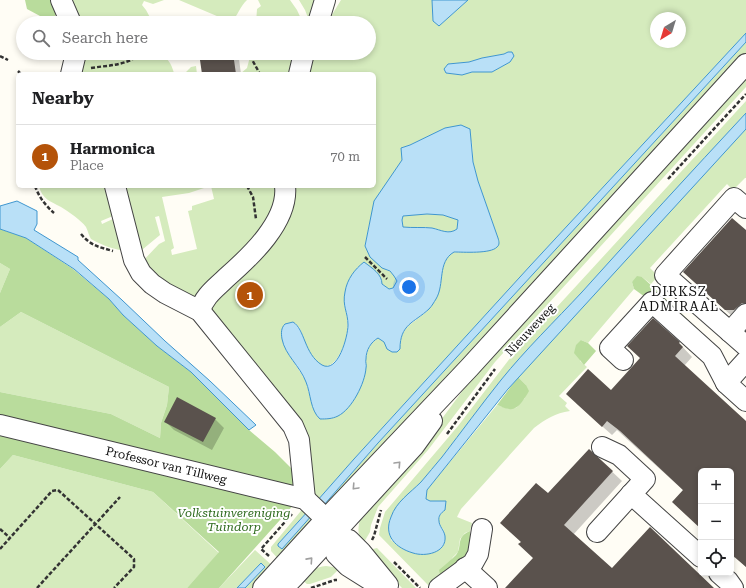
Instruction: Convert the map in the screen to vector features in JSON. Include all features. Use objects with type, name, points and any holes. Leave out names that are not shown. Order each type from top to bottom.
[{"type":"street","points":[[61,0],[68,16]]},
{"type":"street","points":[[320,16],[324,0]]},
{"type":"street","points":[[299,72],[302,60]]},
{"type":"street","name":"Nieuweweg","points":[[263,588],[329,527],[469,368],[746,64]]},
{"type":"street","points":[[116,188],[134,260],[141,273],[164,293],[200,311],[293,426],[299,440],[305,499]]},
{"type":"street","points":[[200,311],[202,304],[208,295],[245,261],[266,238],[278,218],[284,204],[285,188]]},
{"type":"street","points":[[746,208],[734,198],[665,275],[746,346]]},
{"type":"street","points":[[623,360],[610,348],[652,302],[712,356],[726,383],[746,401]]},
{"type":"street","points":[[730,332],[746,314]]},
{"type":"street","points":[[726,383],[746,361]]},
{"type":"street","name":"Professor van Tillweg","points":[[0,425],[305,499],[329,527]]},
{"type":"street","points":[[597,532],[645,479],[619,455],[602,447]]},
{"type":"street","points":[[631,494],[698,554]]},
{"type":"street","points":[[329,527],[336,554],[348,566],[382,588]]},
{"type":"street","name":"Nieuweweg","points":[[283,588],[293,578],[329,527]]},
{"type":"street","points":[[439,588],[472,563],[478,554],[482,529]]},
{"type":"street","points":[[348,566],[390,588]]},
{"type":"street","points":[[465,568],[487,588]]},
{"type":"street","points":[[722,576],[733,588]]},
{"type":"path","points":[[0,56],[8,60]]},
{"type":"path","points":[[73,66],[127,63],[132,60]]},
{"type":"path","points":[[252,60],[259,72]]},
{"type":"path","points":[[666,182],[746,94]]},
{"type":"path","points":[[36,188],[39,197],[54,213]]},
{"type":"path","points":[[248,188],[253,196],[256,223]]},
{"type":"path","points":[[82,234],[87,242],[92,245],[114,251],[134,260]]},
{"type":"path","points":[[365,256],[388,279]]},
{"type":"path","name":"Nieuweweg","points":[[444,437],[495,368]]},
{"type":"path","points":[[0,549],[52,491],[58,490],[134,559],[134,567],[114,588]]},
{"type":"path","points":[[37,588],[120,497]]},
{"type":"path","points":[[311,588],[348,566],[374,536],[382,508]]},
{"type":"path","points":[[0,529],[10,538]]},
{"type":"green space","points":[[25,0],[53,0],[57,12],[55,16],[40,16],[27,9]]},
{"type":"green space","points":[[64,0],[164,0],[153,4],[144,1],[142,5],[149,16],[71,16]]},
{"type":"green space","points":[[179,0],[247,0],[236,16],[217,16]]},
{"type":"green space","points":[[258,0],[290,0],[300,16],[256,16],[257,9],[261,6]]},
{"type":"green space","points":[[299,0],[319,0],[313,16],[307,16]]},
{"type":"green space","points":[[341,0],[432,0],[433,21],[439,26],[468,0],[746,0],[746,33],[530,266],[317,501],[311,495],[305,464],[208,307],[289,188],[376,188],[376,72],[304,72],[308,60],[376,60],[376,16],[331,16]],"holes":[[[508,52],[510,62],[492,72],[472,72],[462,75],[446,73],[448,64],[469,62]],[[445,128],[472,142],[473,162],[478,181],[498,238],[469,250],[449,255],[443,265],[440,287],[432,305],[424,314],[405,329],[400,349],[378,338],[375,340],[368,350],[366,365],[340,415],[327,419],[309,393],[306,381],[286,350],[285,324],[293,322],[298,326],[306,347],[315,361],[320,365],[330,365],[334,362],[339,356],[343,347],[347,331],[347,315],[344,304],[382,284],[389,289],[393,288],[397,281],[390,271],[386,270],[365,246],[369,225],[389,180],[402,160],[402,148]]]},
{"type":"green space","points":[[746,42],[746,53],[330,507],[323,506],[378,443]]},
{"type":"green space","points":[[77,60],[168,60],[174,72],[74,72]]},
{"type":"green space","points":[[249,60],[298,60],[295,72],[242,72],[247,68]]},
{"type":"green space","points":[[196,66],[197,72],[186,72],[191,67]]},
{"type":"green space","points":[[746,75],[746,87],[495,362],[428,450],[378,507],[370,532],[363,544],[358,532],[360,519],[438,424],[469,382]]},
{"type":"green space","points":[[746,101],[746,113],[501,380],[442,457],[422,481],[399,504],[391,516],[391,540],[404,550],[444,545],[445,538],[443,529],[438,520],[446,501],[430,501],[426,499],[427,490],[497,405],[509,409],[516,408],[525,398],[526,385],[518,377],[746,129],[746,178],[733,190],[727,184],[650,268],[658,276],[651,284],[642,277],[632,282],[634,289],[588,343],[581,340],[580,361],[587,367],[559,396],[567,403],[565,406],[570,411],[551,417],[534,428],[461,509],[457,517],[472,523],[470,531],[465,533],[460,539],[458,552],[453,557],[443,575],[428,585],[379,535],[385,512],[458,426],[511,357]]},
{"type":"green space","points":[[40,188],[110,188],[113,216],[101,221],[102,224],[115,218],[127,251],[108,247],[91,239],[84,224],[68,211],[44,197]]},
{"type":"green space","points":[[119,188],[204,188],[189,193],[162,197],[174,248],[171,250],[172,255],[197,249],[188,211],[192,210],[192,206],[214,199],[211,188],[282,188],[281,203],[252,243],[189,303],[140,264],[159,244],[165,241],[159,216],[155,217],[160,235],[137,254]]},
{"type":"green space","points":[[427,214],[443,215],[459,220],[457,229],[448,232],[432,228],[403,227],[403,216]]},
{"type":"green space","points":[[0,229],[26,238],[73,269],[109,299],[123,315],[157,346],[191,372],[249,430],[275,452],[299,476],[298,487],[209,470],[0,420],[0,392],[111,414],[160,438],[161,423],[167,405],[169,387],[21,312],[0,327],[0,293],[10,269],[0,263]]},
{"type":"green space","points":[[0,263],[10,269],[0,293]]},
{"type":"green space","points":[[637,276],[642,277],[701,332],[699,336],[651,292],[645,297],[634,289],[632,282]]},
{"type":"green space","points":[[21,312],[169,387],[167,405],[161,423],[160,438],[111,414],[0,392],[0,327]]},
{"type":"green space","points":[[581,340],[588,343],[596,351],[584,365],[574,353],[576,345]]},
{"type":"green space","points":[[518,377],[526,385],[529,391],[523,400],[518,406],[512,409],[506,409],[497,405]]},
{"type":"green space","name":"Volkstuinvereniging Tuindorp","points":[[0,432],[297,501],[219,588],[187,588],[219,552],[153,492],[13,455],[0,469]]},
{"type":"green space","points":[[13,455],[153,492],[219,553],[187,588],[0,588],[0,469]]},
{"type":"green space","points":[[305,506],[309,510],[278,544],[313,514],[316,516],[281,562],[271,551],[271,547]]},
{"type":"green space","points":[[470,531],[470,553],[443,575],[440,574],[439,570],[458,552],[462,536]]},
{"type":"green space","points":[[377,548],[416,588],[402,588],[372,556],[373,549]]},
{"type":"green space","points":[[255,550],[275,568],[257,588],[245,588],[265,567],[261,563],[237,588],[219,588]]},
{"type":"green space","points":[[326,566],[339,569],[331,577],[310,584],[307,584],[301,579],[312,570]]},
{"type":"water","points":[[432,0],[468,0],[439,26],[433,21]]},
{"type":"water","points":[[746,33],[746,42],[378,443],[323,506],[317,501],[530,266]]},
{"type":"water","points":[[512,52],[514,56],[510,62],[492,72],[472,72],[462,75],[446,73],[444,69],[448,64],[469,62]]},
{"type":"water","points":[[746,113],[746,129],[508,389],[427,490],[426,499],[430,501],[446,501],[445,510],[439,518],[440,525],[445,536],[443,546],[439,550],[429,554],[418,554],[407,551],[396,544],[390,535],[389,524],[393,512],[400,502],[421,482],[442,457],[520,357],[582,292]]},
{"type":"water","points":[[461,125],[470,129],[473,162],[499,245],[489,251],[454,252],[449,256],[443,267],[439,293],[436,299],[429,309],[405,329],[402,334],[400,349],[397,352],[392,352],[387,349],[384,342],[378,338],[375,340],[368,349],[365,374],[353,402],[343,413],[338,416],[320,419],[312,407],[308,387],[303,376],[286,350],[281,335],[283,327],[285,324],[293,322],[297,325],[308,348],[316,360],[322,365],[328,366],[333,364],[341,352],[348,330],[348,320],[344,297],[348,283],[355,271],[364,262],[376,272],[382,280],[382,284],[389,289],[393,288],[397,281],[390,271],[382,268],[370,257],[365,246],[374,201],[402,160],[401,148],[445,128]],"holes":[[[427,214],[443,215],[458,220],[457,229],[448,232],[432,228],[403,227],[403,216]]]},
{"type":"water","points":[[17,201],[37,211],[37,224],[34,230],[78,257],[78,260],[256,425],[249,430],[191,372],[157,346],[123,315],[109,299],[74,269],[26,238],[0,229],[0,206]]},
{"type":"water","points":[[309,510],[313,514],[282,549],[278,546],[278,544]]},
{"type":"water","points":[[261,563],[265,567],[245,588],[237,588]]},
{"type":"building","points":[[200,60],[234,60],[236,72],[202,72]]},
{"type":"building","points":[[732,218],[746,230],[746,303],[742,303],[734,310],[725,310],[683,272]]},
{"type":"building","points":[[653,318],[680,342],[679,343],[683,347],[675,356],[746,421],[746,567],[734,557],[734,468],[698,468],[698,526],[672,502],[683,490],[620,431],[607,421],[602,427],[566,394],[588,369],[611,390],[640,358],[627,346]]},
{"type":"building","points":[[177,397],[216,418],[203,442],[164,422]]},
{"type":"building","points":[[589,449],[613,471],[564,525],[612,568],[650,527],[698,573],[698,576],[701,576],[714,588],[505,588],[533,558],[518,544],[521,542],[500,523],[536,483],[548,493]]},
{"type":"place","name":"Harmonica","points":[[250,295]]},
{"type":"district","name":"DIRKSZ ADMIRAAL","points":[[679,298]]}]
